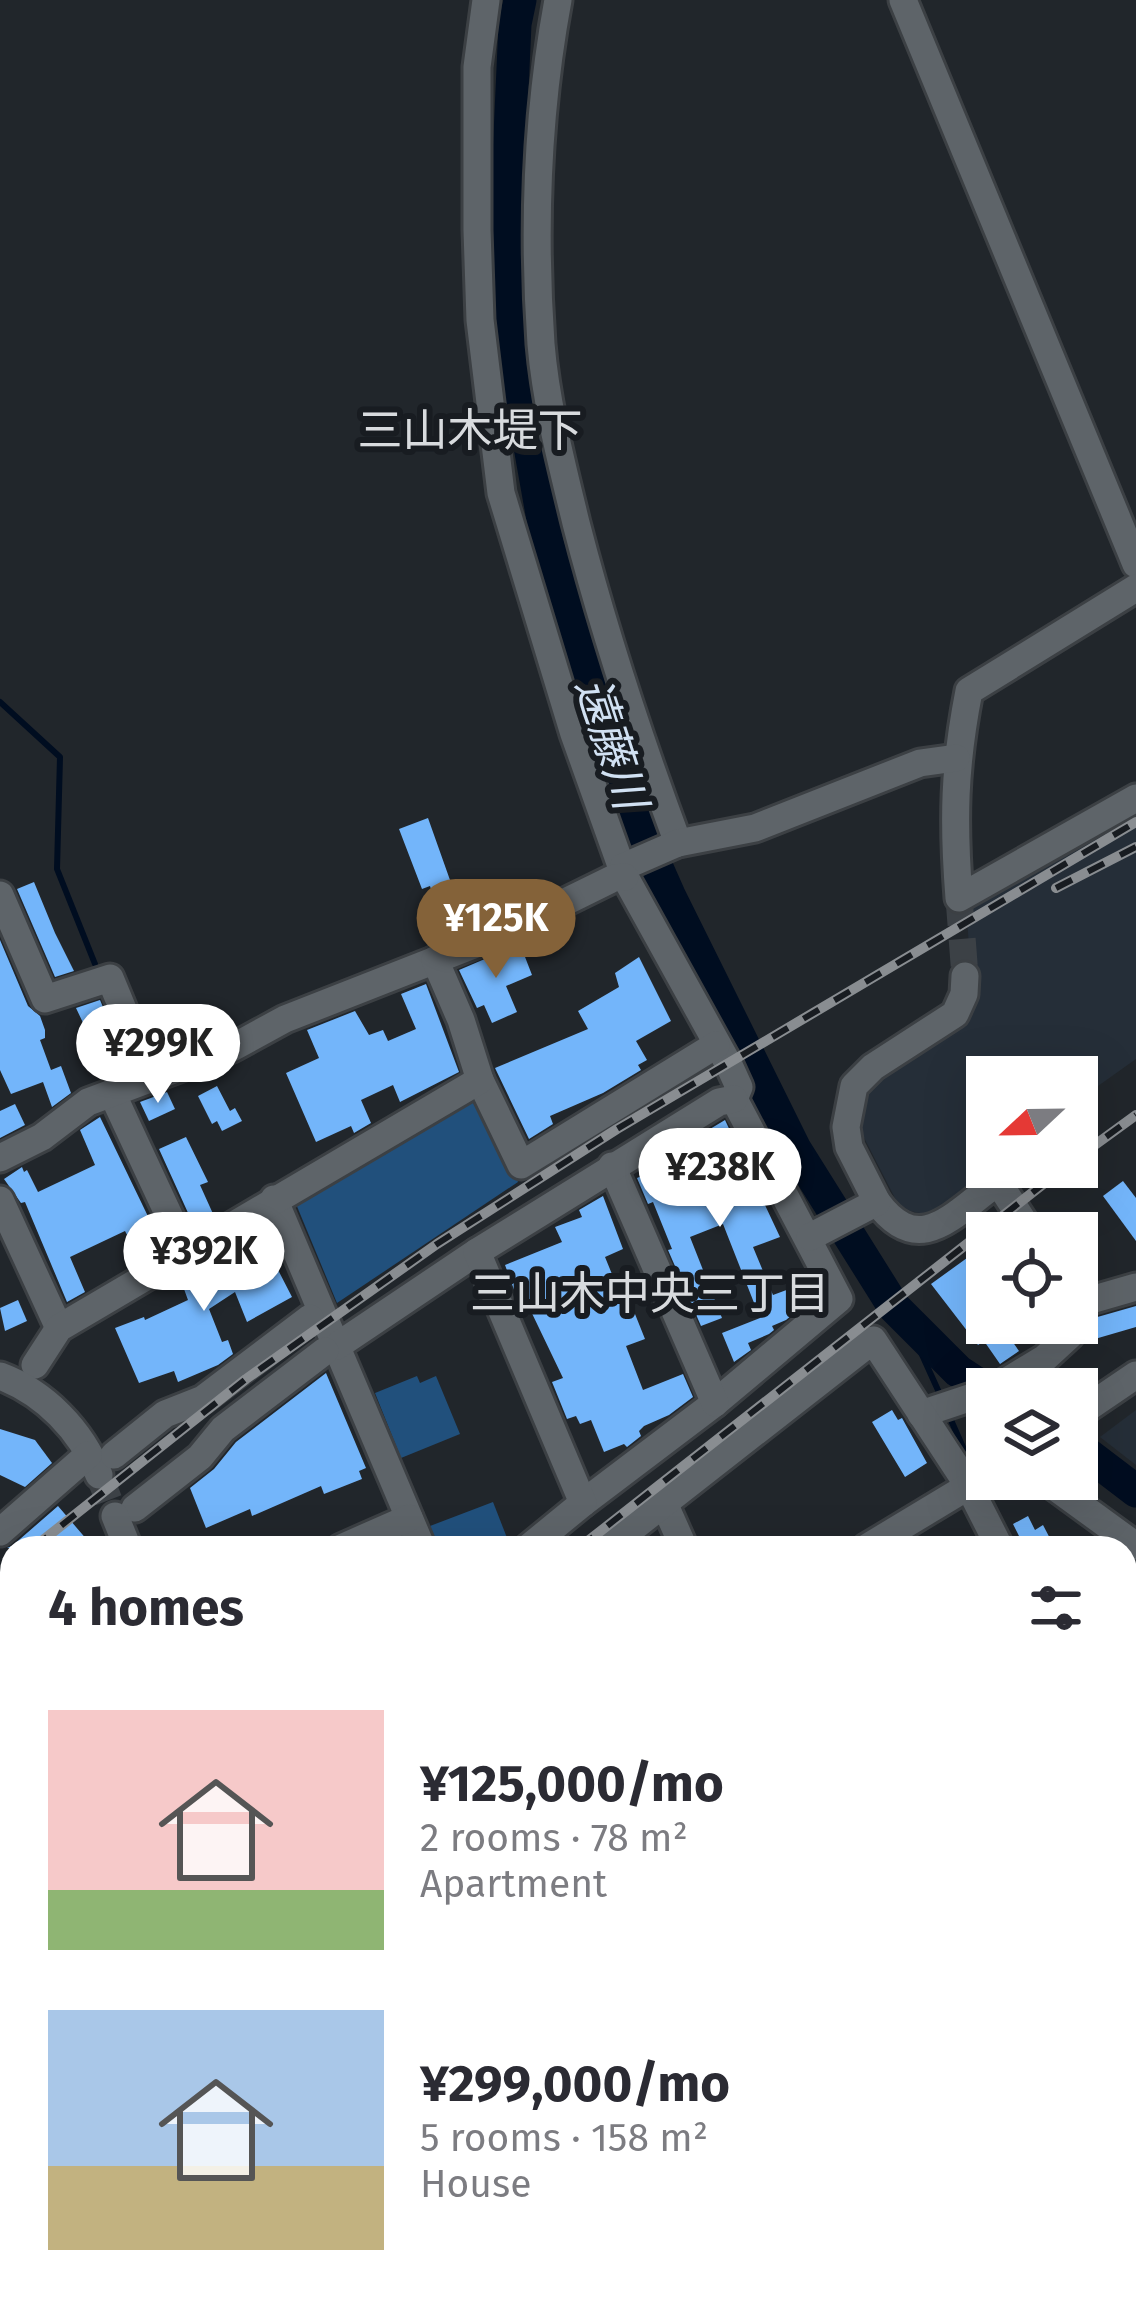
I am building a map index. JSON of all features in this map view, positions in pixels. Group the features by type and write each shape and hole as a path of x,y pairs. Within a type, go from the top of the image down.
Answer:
{"street":[{"path":"486,0 477,68 477,230 480,320 501,493 574,734 627,869 739,1088 734,1099"},
{"path":"558,0 544,74 537,197 541,348 563,470 593,588 628,710 675,844"},
{"path":"903,0 1136,564"},
{"path":"1136,588 968,691 956,758 954,833 959,898 1136,798"},
{"path":"0,1158 42,1137 88,1102 232,1048 285,1019 494,938 675,844 754,828 920,763 956,758"},
{"path":"0,895 45,1000 110,978 151,1077"},
{"path":"435,960 480,1079 521,1165 716,1045"},
{"path":"965,976 964,994 955,1014 873,1067 854,1086 846,1127 849,1147 893,1223 914,1232 935,1226 998,1182 1017,1212"},
{"path":"35,1365 59,1328 480,1079"},
{"path":"112,1093 186,1252"},
{"path":"127,1536 125,1512 200,1457 223,1430 331,1348 612,1166 719,1102 734,1099"},
{"path":"543,1536 715,1403 839,1299 734,1099"},
{"path":"612,1166 715,1403"},
{"path":"274,1199 331,1348 417,1536"},
{"path":"0,1200 59,1328"},
{"path":"810,1237 877,1202"},
{"path":"477,1252 583,1503"},
{"path":"1098,1298 1136,1288"},
{"path":"0,1532 165,1414 203,1399 310,1318"},
{"path":"622,1536 874,1340 922,1414 966,1466"},
{"path":"1028,1368 1060,1344"},
{"path":"1098,1401 1136,1375"},
{"path":"0,1376 27,1388 67,1420 101,1462"},
{"path":"922,1414 966,1399"},
{"path":"886,1536 966,1487"},
{"path":"984,1500 996,1536"},
{"path":"1073,1500 1122,1536"},
{"path":"664,1503 679,1536"},
{"path":"368,1536 409,1518"}],"shaded area":[{"path":"1136,805 1136,1059 1098,1086 1098,1056 966,1056 968,1188 924,1214 898,1204 856,1122 859,1092 957,1019 971,978 966,902"},
{"path":"471,1091 484,1095 518,1182 337,1303 296,1204"},
{"path":"417,1376 420,1383 436,1376 460,1434 401,1458 375,1393"},
{"path":"1136,1410 1136,1465 1100,1437"},
{"path":"493,1502 506,1536 434,1536 430,1526"}],"building":[{"path":"428,818 467,928 446,936 430,886 422,889 399,829"},
{"path":"34,882 74,971 55,977 17,889"},
{"path":"0,940 28,1006 40,1016 45,1038 40,1040 51,1070 61,1066 71,1093 52,1107 43,1082 11,1094 0,1070"},
{"path":"520,944 532,975 506,986 517,1012 492,1023 484,1005 477,1008 459,970"},
{"path":"639,957 671,1021 636,1041 647,1060 638,1065 641,1070 550,1116 553,1124 529,1139 495,1068 588,1029 578,1011 619,987 615,973"},
{"path":"426,984 459,1072 400,1102 393,1085 361,1100 371,1123 354,1133 351,1126 316,1142 286,1073 319,1058 307,1030 355,1011 369,1035 383,1030 388,1041 416,1029 401,994"},
{"path":"100,1000 128,1067 118,1071 114,1063 104,1067 76,1008"},
{"path":"158,1009 171,1048 161,1054 145,1015"},
{"path":"217,1086 230,1111 235,1108 242,1121 222,1131 217,1121 212,1124 198,1096"},
{"path":"167,1092 175,1109 149,1121 140,1102"},
{"path":"15,1104 25,1125 0,1138 0,1111"},
{"path":"100,1117 157,1235 134,1248 125,1231 70,1257 85,1292 67,1302 25,1202 21,1203 4,1179 22,1167 38,1192 95,1165 80,1130"},
{"path":"725,1120 780,1237 753,1247 773,1295 808,1282 814,1297 772,1326 769,1334 748,1343 751,1350 734,1362 722,1333 760,1318 723,1224 690,1237 722,1318 701,1326 653,1202 648,1204 637,1178 691,1155 687,1144 707,1136 705,1132"},
{"path":"186,1137 208,1182 200,1185 214,1216 194,1226 159,1149"},
{"path":"1123,1181 1136,1198 1136,1241 1103,1196"},
{"path":"603,1196 623,1249 605,1257 627,1311 633,1309 645,1339 626,1346 643,1390 683,1374 693,1397 644,1426 641,1436 627,1447 604,1452 591,1420 580,1424 576,1416 567,1419 552,1382 563,1378 527,1303 520,1306 505,1265 562,1242 555,1227 582,1217 579,1210"},
{"path":"259,1233 292,1297 247,1322 235,1292 209,1309 222,1342 228,1340 233,1354 178,1382 174,1371 139,1383 115,1328 188,1300 180,1278"},
{"path":"966,1259 966,1329 931,1284"},
{"path":"18,1300 27,1321 5,1331 0,1308"},
{"path":"1136,1306 1136,1327 1098,1338 1098,1317"},
{"path":"986,1344 1014,1344 1019,1351 1000,1364"},
{"path":"326,1373 366,1468 359,1471 362,1479 324,1494 321,1486 252,1516 250,1509 206,1528 190,1488 236,1442"},
{"path":"892,1410 898,1420 902,1418 927,1463 905,1477 872,1422"},
{"path":"0,1429 35,1440 52,1463 25,1487 0,1475"},
{"path":"58,1506 84,1536 24,1536"},
{"path":"1028,1516 1035,1530 1043,1525 1049,1536 1019,1536 1013,1524"}],"waterway":[{"name":"遠藤川","path":"520,0 508,179 508,323 547,542 630,807 795,1149 894,1307 966,1376"},
{"path":"0,702 60,757 57,869 95,964"},
{"path":"909,1326 942,1399"},
{"path":"947,1411 966,1454"},
{"name":"遠藤川","path":"1098,1462 1136,1491"}],"tunnel":[{"path":"959,898 965,976"},
{"path":"99,1475 115,1516"}],"railway":[{"path":"48,1536 246,1379 437,1244 617,1129 1136,822"},
{"path":"1056,888 1136,847"},
{"path":"1098,1143 1136,1115"},
{"path":"594,1536 1038,1188"}],"district":[{"name":"三山木堤下","path":"470,430"},
{"name":"三山木中央三丁目","path":"650,1293"}]}
